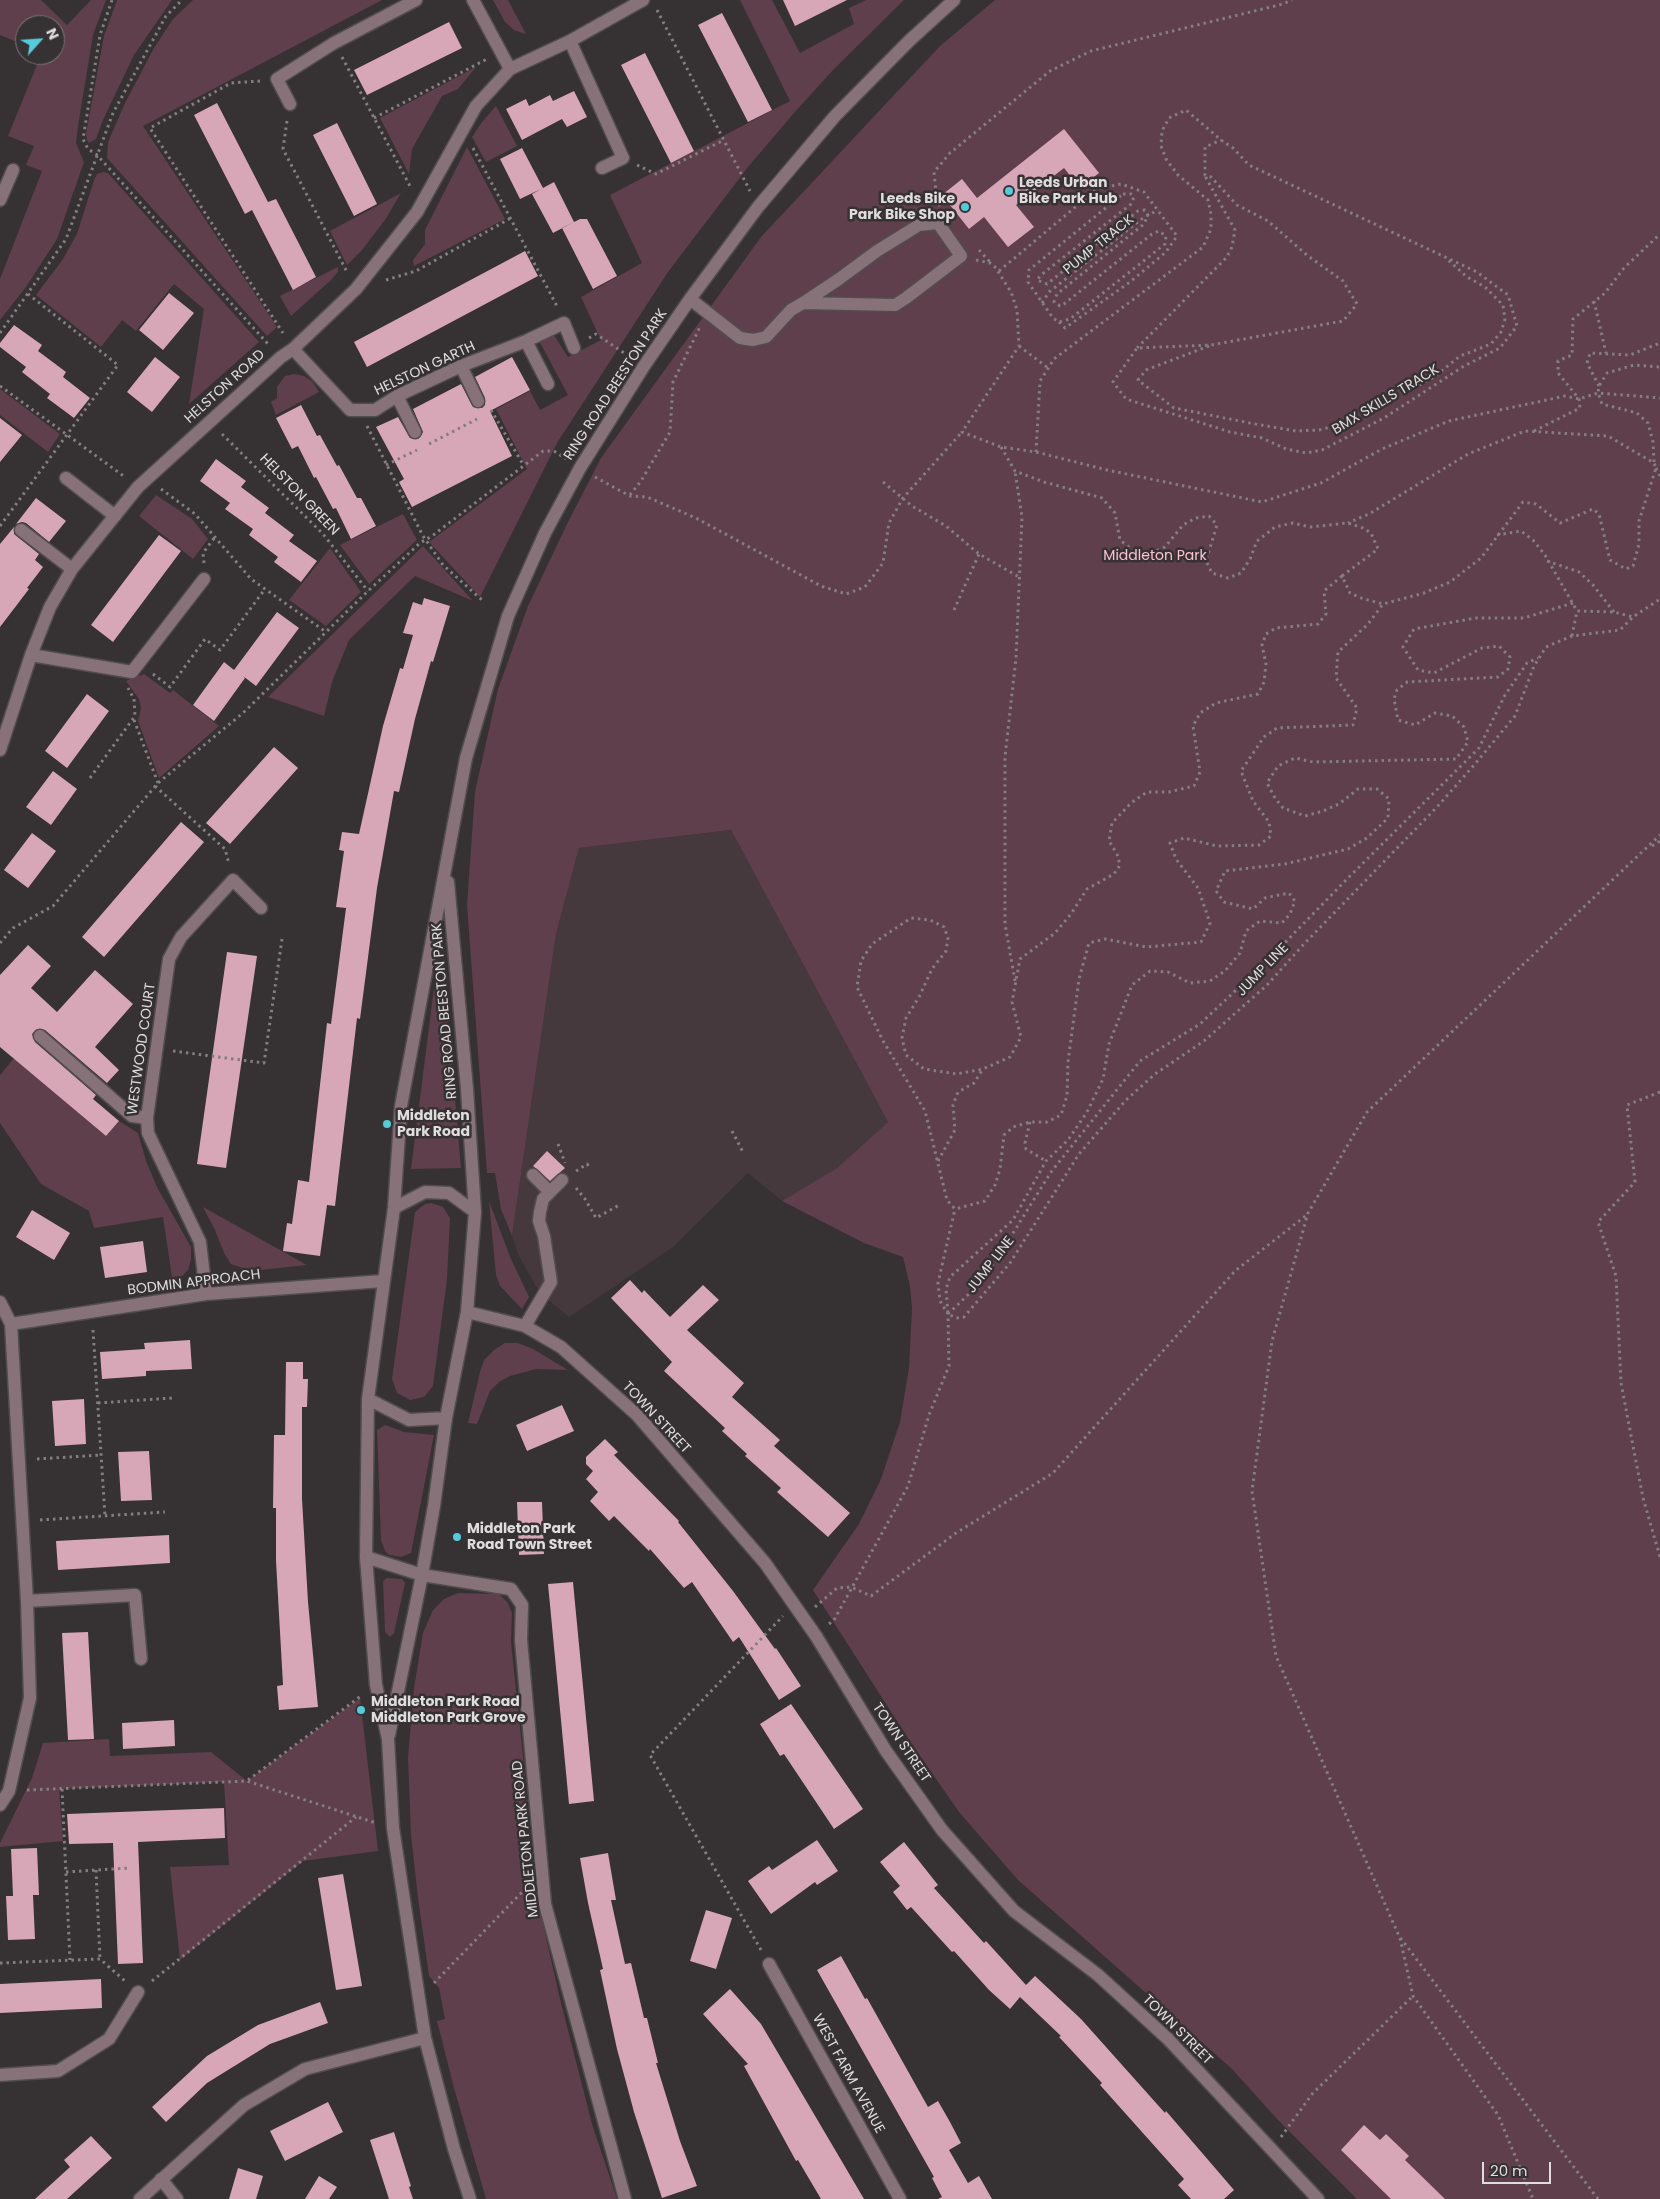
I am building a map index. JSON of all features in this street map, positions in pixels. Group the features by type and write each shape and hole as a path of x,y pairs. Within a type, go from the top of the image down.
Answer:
{"street":[{"path":"290,104 277,79 334,43 416,0"},
{"path":"473,0 510,69"},
{"name":"HELSTON ROAD","path":"0,748 31,655 50,607 72,570 142,483 281,357 293,349 356,289 420,206 476,106 510,69 570,41 643,0"},
{"name":"RING ROAD BEESTON PARK","path":"383,1281 394,1208 401,1106 466,758 505,625 545,533 580,468 644,366 690,299 758,207 835,116 909,41 954,0"},
{"path":"570,41 623,158 602,168"},
{"path":"0,200 13,170"},
{"path":"690,299 740,338 753,340 766,337 778,323 803,302 877,251 919,225 938,223 961,256 906,298 895,304 803,302"},
{"path":"564,323 574,348"},
{"name":"HELSTON GARTH","path":"359,410 375,410 397,396 461,366 526,341 564,323"},
{"path":"526,341 548,384"},
{"path":"293,349 350,410 359,410"},
{"path":"461,366 478,401"},
{"path":"397,396 415,432"},
{"path":"66,478 115,516"},
{"path":"21,530 72,570"},
{"path":"31,655 132,672 204,579"},
{"name":"RING ROAD BEESTON PARK","path":"447,867 466,1080 475,1212 467,1312"},
{"path":"233,880 261,908"},
{"name":"WESTWOOD COURT","path":"206,1294 200,1242 148,1133 147,1118 169,959 181,938 233,880"},
{"path":"40,1036 132,1116 147,1118"},
{"path":"533,1175 550,1192"},
{"path":"525,1326 551,1282 544,1236 539,1221 543,1199 562,1180"},
{"path":"394,1208 425,1192 449,1194 475,1212"},
{"path":"383,1281 368,1400 366,1557 376,1686 388,1739 393,1828 425,2038 454,2149 470,2199"},
{"name":"BODMIN APPROACH","path":"10,1324 206,1294 383,1281"},
{"path":"0,1302 10,1324 27,1601 30,1698 9,1791 0,1805"},
{"path":"388,1739 422,1575 446,1418 467,1312"},
{"name":"TOWN STREET","path":"467,1312 525,1326 562,1347 637,1415 765,1564 816,1636 886,1751 937,1822 1007,1903 1098,1975 1168,2039 1318,2199"},
{"path":"368,1400 409,1420 446,1418"},
{"name":"MIDDLETON PARK ROAD","path":"366,1557 422,1575 511,1589 522,1605 521,1640 546,1904 625,2199"},
{"path":"27,1601 135,1595 141,1659"},
{"name":"WEST FARM AVENUE","path":"769,1964 900,2199"},
{"path":"0,2075 58,2071 109,2039 138,1992"},
{"path":"140,2199 244,2105 305,2069 425,2038"},
{"path":"161,2180 177,2199"}],"path":[{"path":"112,0 100,35 82,140 88,149 97,155 281,357"},
{"path":"0,333 66,239 113,113 166,16 182,0"},
{"path":"944,210 937,203 934,172 950,152 1050,71 1091,51 1283,4 1292,0"},
{"path":"656,9 758,207"},
{"path":"334,43 420,206"},
{"path":"374,118 500,52"},
{"path":"277,79 231,83 150,128 293,349"},
{"path":"290,104 283,149 356,289 416,271 511,218"},
{"path":"1036,452 1040,381 1054,359 1203,247 1211,229 1212,214 1208,200 1178,175 1166,159 1161,146 1162,131 1169,118 1186,110 1221,140"},
{"path":"463,130 550,292 564,323"},
{"path":"623,158 656,174 724,140"},
{"name":"BMX SKILLS TRACK","path":"1221,140 1233,148 1249,165 1477,272 1508,295 1517,326 1500,348 1464,366 1384,418 1322,450 1306,453 1286,449 1262,438 1230,432 1126,399 1113,382 1137,348 1227,257 1232,247 1235,230 1205,175 1205,148 1221,140"},
{"name":"BMX SKILLS TRACK","path":"1137,348 1211,345 1343,321 1357,304 1343,280 1308,256 1268,222 1237,205 1211,177 1205,175"},
{"path":"999,271 1097,189 1121,184 1144,192 1177,236 1166,252 1130,282 1065,328 1059,322"},
{"name":"PUMP TRACK","path":"1123,194 1131,194 1134,198 1131,204 1037,280 1047,284 1138,211 1145,210 1148,215 1144,224 1057,294 1054,302 1060,306 1064,304 1152,234 1159,231 1166,236 1165,244 1070,319 1059,322 1053,318 1042,303 1028,282 1029,270 1123,194"},
{"path":"1042,303 1049,292 1148,215 1158,210"},
{"path":"1534,431 1580,408 1579,399 1558,372 1558,361 1572,355 1573,318 1605,294 1624,268 1660,234"},
{"path":"0,943 13,928 53,906 157,784 243,713 368,591 426,539 543,451 554,451 630,496 648,497 696,518 821,586 846,594 865,586 884,563 889,522 903,498 962,432 1019,346 1017,310 1011,292 999,271 977,248"},
{"path":"961,256 990,263"},
{"name":"BMX SKILLS TRACK","path":"1211,345 1146,370 1138,380 1174,408 1254,424 1296,432 1319,430 1349,422 1434,377 1460,356 1490,344 1501,332 1505,319 1503,305 1485,287 1467,277 1446,258"},
{"path":"0,526 118,365 28,294"},
{"path":"1594,301 1606,353"},
{"path":"630,496 670,432 673,382 690,345 708,313"},
{"path":"574,348 596,334 644,366"},
{"path":"1599,386 1587,363 1590,352 1630,355 1660,343"},
{"path":"1019,346 1048,368"},
{"path":"1660,367 1634,364 1607,373 1599,386 1598,393 1602,404 1637,413 1648,423 1653,442 1654,462 1660,476"},
{"path":"0,386 67,434 142,483 195,514 251,579 326,632"},
{"path":"962,432 1001,447 1036,452 1106,470 1262,502 1321,483 1382,449 1449,421 1565,396 1579,399 1598,393 1660,398"},
{"path":"478,401 493,411 524,466"},
{"path":"359,410 426,539 443,565 482,600"},
{"path":"386,465 493,411"},
{"name":"HELSTON GREEN","path":"210,421 323,534 368,591"},
{"path":"1015,471 1044,482 1102,498 1115,513 1120,540 1134,551 1148,554 1165,547 1183,525 1196,518 1209,516 1217,525 1206,561 1212,573 1228,578 1241,572 1250,559 1257,542 1264,534 1275,527 1293,523 1310,527 1348,523 1369,514 1468,454 1525,431 1608,436 1654,462"},
{"path":"1001,447 1015,471 1022,517 1016,658 1005,767 1005,924 1016,983"},
{"path":"1342,576 1350,593 1383,604 1424,593 1450,582 1480,558 1522,502 1536,504 1560,523 1593,509 1599,514 1610,560 1626,569 1633,566 1636,557 1639,544 1639,521 1656,468"},
{"path":"882,482 946,526 979,554 1020,577"},
{"path":"955,1209 947,1200 924,1110 882,1039 857,987 862,961 872,944 911,918 930,920 944,927 948,938 946,952 932,969 919,997 906,1018 902,1038 906,1055 924,1069 957,1074 984,1069 1010,1057 1021,1037 1012,1002 1020,959 1055,934 1087,889 1114,874 1120,865 1110,841 1112,823 1131,803 1147,792 1169,792 1194,786 1200,772 1193,726 1200,713 1216,704 1258,694 1264,682 1266,664 1262,645 1266,634 1276,628 1318,624 1326,614 1324,591 1378,549 1371,533 1348,523"},
{"path":"1497,536 1521,531 1533,540 1578,611 1572,636"},
{"path":"204,579 203,553 215,537"},
{"path":"954,610 979,554"},
{"path":"1546,560 1579,572 1593,585 1614,612"},
{"path":"138,663 170,687 205,639 220,650 265,589"},
{"name":"JUMP LINE","path":"948,1314 956,1318 964,1317 1010,1263 1079,1154 1126,1100 1155,1074 1204,1041 1267,985 1302,945 1437,807 1515,716 1538,658 1546,647 1572,636 1620,630 1660,599"},
{"path":"816,1636 834,1620 851,1586 908,1486 928,1416 949,1366 946,1289 950,1276 1013,1220 1046,1161 1068,1140 1087,1112 1103,1080 1109,1044 1132,985 1150,972 1168,972 1190,983 1210,981 1225,972 1240,953 1246,931 1260,921 1282,923 1290,914 1295,901 1289,893 1265,898 1253,909 1224,902 1216,890 1225,871 1285,864 1348,849 1367,838 1388,818 1389,799 1377,789 1358,789 1339,804 1323,812 1305,816 1283,808 1275,798 1267,782 1278,766 1295,758 1313,762 1456,759 1468,742 1464,727 1452,716 1435,713 1415,725 1398,720 1394,699 1397,690 1407,682 1498,678 1508,669 1510,657 1499,646 1482,648 1434,673 1418,670 1404,647 1414,629 1476,618 1524,618 1573,603"},
{"path":"955,1209 985,1201 995,1185 1000,1169 1004,1135 1014,1127 1030,1122 1048,1122 1061,1114 1066,1096 1068,1062 1079,979 1090,943 1105,939 1146,947 1201,942 1210,923 1198,888 1176,859 1170,843 1184,838 1217,846 1260,845 1272,836 1269,822 1253,801 1241,771 1264,737 1277,728 1353,725 1357,708 1336,678 1338,652 1368,624 1383,604"},
{"path":"1578,611 1614,612 1634,618"},
{"path":"948,1314 978,1284 1000,1254 1051,1172 1140,1061 1200,1024 1270,958 1347,878 1479,748 1505,695 1527,663 1538,658"},
{"path":"90,778 133,720 136,707 134,699 121,682 116,669"},
{"path":"133,720 157,784 224,849 233,880"},
{"path":"1532,2199 1498,2115 1414,1996 1399,1936 1276,1656 1252,1491 1272,1341 1308,1213 1367,1112 1660,835"},
{"path":"1647,849 1660,841"},
{"path":"158,1048 264,1063 282,939"},
{"path":"938,1162 955,1130 954,1105 958,1092 974,1083 984,1069"},
{"path":"1660,1092 1628,1105 1635,1182 1598,1222 1616,1276 1621,1383 1643,1498 1660,1557"},
{"path":"1030,1122 1025,1143 1026,1149 1046,1161"},
{"path":"732,1131 744,1154"},
{"path":"574,1172 587,1164 590,1168"},
{"path":"596,1218 621,1204"},
{"path":"948,1314 940,1301 938,1283 955,1209"},
{"path":"802,1617 837,1588 851,1586 871,1596 956,1533 1053,1474 1235,1271 1308,1213"},
{"path":"92,1312 105,1516"},
{"path":"98,1403 172,1398"},
{"path":"19,1460 101,1456"},
{"path":"22,1521 165,1512"},
{"path":"769,1964 650,1755 794,1605"},
{"path":"247,1781 376,1686"},
{"path":"9,1791 247,1781 393,1828"},
{"path":"62,1788 70,1960"},
{"path":"0,1963 100,1959 138,1992 356,1817"},
{"path":"66,1872 129,1868"},
{"path":"96,1870 100,1959"},
{"path":"419,1998 542,1872"},
{"path":"1399,1936 1598,2199"},
{"path":"1272,2149 1313,2093 1414,1996"}],"shaded area":[{"path":"731,830 888,1122 837,1168 782,1201 748,1173 673,1247 569,1317 535,1285 518,1254 512,1236 556,934 579,848"}],"green space":[{"path":"0,0 41,0 57,15 15,15 15,41 0,35"},
{"path":"91,0 106,0 93,35 78,126 76,143 84,162 57,239 26,287 0,320 0,279 42,171 26,165 34,146 8,136 37,65 65,65 65,23 67,25"},
{"path":"117,0 172,0 134,55 96,139 89,143 86,134 104,36"},
{"path":"193,0 382,0 143,126 277,327 267,336 107,158 108,142 125,103 154,48 173,19"},
{"path":"493,0 508,0 526,34 514,30 505,22"},
{"path":"740,0 772,0 800,53 854,24 849,8 866,0 904,0 833,70 794,113 748,167 668,272 557,443 480,597 429,542 527,469 496,409 530,391 540,410 568,395 536,335 550,329 568,357 601,340 581,297 642,263 610,195 790,101"},
{"name":"Middleton Park","path":"995,0 1660,0 1660,2199 1357,2199 1278,2120 1232,2069 1018,1880 959,1812 911,1743 813,1590 859,1524 881,1479 900,1422 909,1368 912,1308 910,1286 903,1257 864,1243 782,1201 837,1168 888,1122 731,830 579,848 556,934 512,1236 501,1209 495,1173 487,1173 467,905 475,792 498,689 528,606 601,458 761,237 940,46"},
{"path":"476,67 458,89 442,96 412,149 409,174 380,118"},
{"path":"496,106 517,146 486,162 472,137"},
{"path":"467,147 505,219 414,266 413,260 425,244 425,230"},
{"path":"108,173 259,342 189,404 204,309 174,284 136,331 122,320 101,347 36,295 63,259 77,234 94,180 97,174"},
{"path":"401,193 385,220 362,250 347,265 330,231"},
{"path":"338,267 338,272 331,280 291,316 280,296"},
{"path":"294,374 304,376 312,381 319,392 276,415 271,402 277,398 277,387 285,376"},
{"path":"0,389 60,434 48,452 0,415"},
{"path":"156,495 192,519 208,539 193,559 139,516"},
{"path":"403,514 417,540 369,584 340,545"},
{"path":"423,546 473,601 415,576 349,640 332,682 324,716 268,697"},
{"path":"330,548 361,592 326,626 289,600"},
{"path":"144,674 170,693 173,690 219,726 159,778 138,721 141,708 139,699 126,681"},
{"path":"438,977 443,979 445,983 461,1168 411,1169 435,980"},
{"path":"14,1058 106,1136 119,1121 138,1133 146,1161 157,1187 191,1247 191,1259 188,1270 182,1276 172,1277 163,1217 94,1228 89,1211 41,1184 0,1123 0,1075"},
{"path":"489,1201 511,1259 529,1297 522,1309 500,1286 496,1275"},
{"path":"431,1203 443,1207 450,1218 447,1279 433,1386 424,1397 410,1400 397,1393 392,1379 415,1212 425,1204"},
{"path":"203,1207 307,1265 251,1271 231,1264"},
{"path":"505,1343 518,1343 533,1349 568,1370 536,1369 510,1376 499,1382 490,1391 477,1424 468,1423 484,1360"},
{"path":"385,1425 404,1432 434,1435 411,1553 401,1557 389,1555 385,1551 381,1540 377,1430"},
{"path":"387,1578 402,1579 405,1583 394,1633 390,1637 385,1632 383,1581"},
{"path":"458,1593 499,1594 508,1603 512,1613 511,1642 529,1814 519,1822 519,1843 531,1853 538,1902 560,1999 592,2124 617,2199 486,2199 454,2088 437,2021 445,2019 439,1988 429,1976 418,1898 411,1835 408,1757 414,1688 423,1633 433,1610 444,1599"},
{"path":"360,1698 378,1851 303,1861 180,1960 170,1867 229,1865 224,1782 59,1789 63,1841 0,1847 0,1843 32,1778 43,1743 109,1739 110,1756 211,1752 247,1781"}],"building":[{"path":"783,0 847,0 795,26"},
{"path":"722,13 772,110 748,122 698,25"},
{"path":"449,22 462,48 367,95 354,70"},
{"path":"645,53 694,151 671,163 621,65"},
{"path":"574,91 587,117 567,127 562,119 522,140 506,109 526,99 529,106 550,95 553,101"},
{"path":"217,103 268,202 276,199 316,277 293,290 252,210 245,214 194,115"},
{"path":"337,123 377,204 354,216 313,135"},
{"name":"Leeds Urban Bike Park Hub","path":"1064,129 1099,173 1080,188 1064,168 1016,205 1034,227 1008,247 984,217 969,229 942,195 962,179 977,198"},
{"path":"522,148 543,188 554,182 574,222 553,233 532,194 541,189 520,199 500,159"},
{"path":"580,219 587,219 617,276 593,289 562,228"},
{"path":"525,251 538,276 367,367 354,342"},
{"path":"169,293 194,313 163,350 139,330"},
{"path":"14,325 42,345 38,351 66,372 63,377 90,398 74,418 47,398 50,394 22,372 26,367 0,347 0,343"},
{"path":"155,357 180,377 152,412 127,392"},
{"path":"512,357 530,390 490,411 512,456 412,507 399,482 404,479 376,427 398,417 410,438 418,439 423,432 413,409 461,384 473,407 482,408 485,405 485,398 475,377"},
{"path":"301,405 317,436 320,435 357,498 361,498 376,526 351,539 336,508 333,509 316,477 314,478 298,446 292,449 276,418"},
{"path":"0,418 22,435 0,462"},
{"path":"216,459 246,481 241,487 269,508 265,513 294,535 289,541 317,561 301,582 274,562 278,557 249,535 253,529 225,509 230,503 200,481"},
{"path":"36,498 66,521 49,542 26,523 16,524"},
{"path":"14,527 14,534 39,554 35,560 43,567 0,627 0,544"},
{"path":"159,535 181,551 113,642 91,625"},
{"path":"424,598 450,606 433,662 431,661 415,719 399,792 394,791 377,888 360,1019 357,1018 335,1206 327,1205 320,1256 283,1251 287,1223 292,1224 298,1180 309,1182 327,1023 331,1024 346,908 336,907 344,851 339,850 342,832 359,834 383,726 400,668 403,669 413,635 403,633 413,602 422,605"},
{"path":"277,612 299,628 256,686 243,676 245,678 214,721 193,705 224,662 234,670"},
{"path":"87,694 109,711 67,768 45,751"},
{"path":"274,747 298,768 230,844 206,823"},
{"path":"53,771 77,789 51,825 26,807"},
{"path":"181,822 204,842 104,957 82,937"},
{"path":"32,833 56,851 28,888 4,870"},
{"path":"28,945 51,966 31,988 57,1012 95,970 133,1004 95,1047 119,1070 107,1083 45,1030 37,1029 32,1034 35,1042 96,1095 93,1099 119,1121 106,1136 0,1047 0,975"},
{"path":"227,952 257,956 226,1168 197,1164"},
{"path":"547,1151 565,1168 550,1181 533,1166"},
{"path":"32,1210 70,1233 54,1260 16,1237"},
{"path":"143,1241 147,1272 105,1278 100,1247"},
{"path":"630,1280 642,1293 644,1290 670,1317 703,1285 719,1300 687,1330 744,1383 732,1397 780,1440 774,1446 850,1513 828,1537 777,1492 781,1488 745,1456 747,1454 722,1431 725,1428 664,1371 672,1362 611,1298"},
{"path":"190,1340 192,1369 146,1371 146,1376 102,1379 100,1352 145,1349 144,1343"},
{"path":"286,1362 303,1362 303,1379 308,1379 307,1407 302,1407 302,1499 308,1602 318,1707 279,1710 277,1686 283,1685 276,1561 276,1508 273,1508 274,1435 285,1435"},
{"path":"84,1399 86,1444 55,1446 52,1401"},
{"path":"562,1405 574,1431 527,1451 516,1425"},
{"path":"605,1439 618,1452 614,1455 679,1521 776,1648 801,1686 779,1700 739,1637 733,1642 692,1582 684,1588 650,1549 649,1551 614,1516 609,1521 590,1501 598,1492 586,1479 593,1471 586,1464 586,1457"},
{"path":"149,1451 152,1500 121,1501 118,1452"},
{"path":"517,1502 542,1502 544,1554 519,1555"},
{"path":"169,1535 170,1563 58,1570 56,1541"},
{"path":"573,1582 594,1801 569,1804 548,1584"},
{"path":"88,1632 94,1739 68,1740 62,1633"},
{"path":"791,1704 863,1809 834,1829 784,1754 780,1756 760,1724"},
{"path":"174,1720 175,1746 123,1749 122,1723"},
{"path":"224,1808 225,1838 138,1842 143,1963 118,1964 113,1843 69,1844 67,1814"},
{"path":"817,1840 838,1871 817,1885 815,1882 771,1914 748,1881 769,1866 772,1870"},
{"path":"904,1842 938,1885 934,1888 984,1943 986,1941 1026,1985 1035,1976 1081,2019 1165,2113 1166,2111 1234,2190 1224,2199 1191,2199 1178,2185 1184,2179 1100,2085 1102,2083 1059,2037 1061,2036 1020,1997 1010,2009 989,1990 954,1951 952,1952 911,1907 907,1910 893,1892 900,1886 880,1862"},
{"path":"37,1848 39,1895 33,1895 35,1939 8,1940 6,1896 13,1896 11,1849"},
{"path":"608,1853 616,1900 611,1900 625,1964 631,1963 644,2018 647,2018 658,2063 656,2063 680,2141 697,2186 662,2198 634,2112 617,2049 600,1970 603,1969 580,1858"},
{"path":"343,1874 362,1986 336,1990 318,1878"},
{"path":"706,1910 732,1918 716,1969 690,1961"},
{"path":"841,1956 865,1999 867,1998 928,2107 938,2101 950,2122 961,2143 949,2150 968,2183 979,2176 992,2199 938,2199 942,2197 932,2178 934,2177 817,1970"},
{"path":"101,1979 102,2008 0,2013 0,1984"},
{"path":"730,1989 761,2024 864,2199 821,2199 798,2160 796,2161 744,2066 748,2064 703,2014"},
{"path":"320,2002 328,2023 270,2044 207,2083 166,2122 152,2107 207,2056 258,2025"},
{"path":"328,2102 343,2132 285,2161 270,2131"},
{"path":"1364,2125 1380,2140 1386,2134 1409,2156 1405,2160 1445,2199 1391,2199 1341,2150"},
{"path":"394,2132 411,2186 409,2187 413,2199 389,2199 370,2140"},
{"path":"91,2136 112,2158 67,2199 35,2199 70,2167 64,2160"},
{"path":"238,2168 263,2176 256,2199 229,2199"},
{"path":"319,2176 337,2187 329,2199 305,2199"}],"place":[{"name":"Leeds Urban Bike Park Hub","path":"1009,191"},
{"name":"Leeds Bike Park Bike Shop","path":"965,207"},
{"name":"Middleton Park Road","path":"387,1124"},
{"name":"Middleton Park Road Town Street","path":"457,1537"},
{"name":"Middleton Park Road Middleton Park Grove","path":"361,1710"}]}
